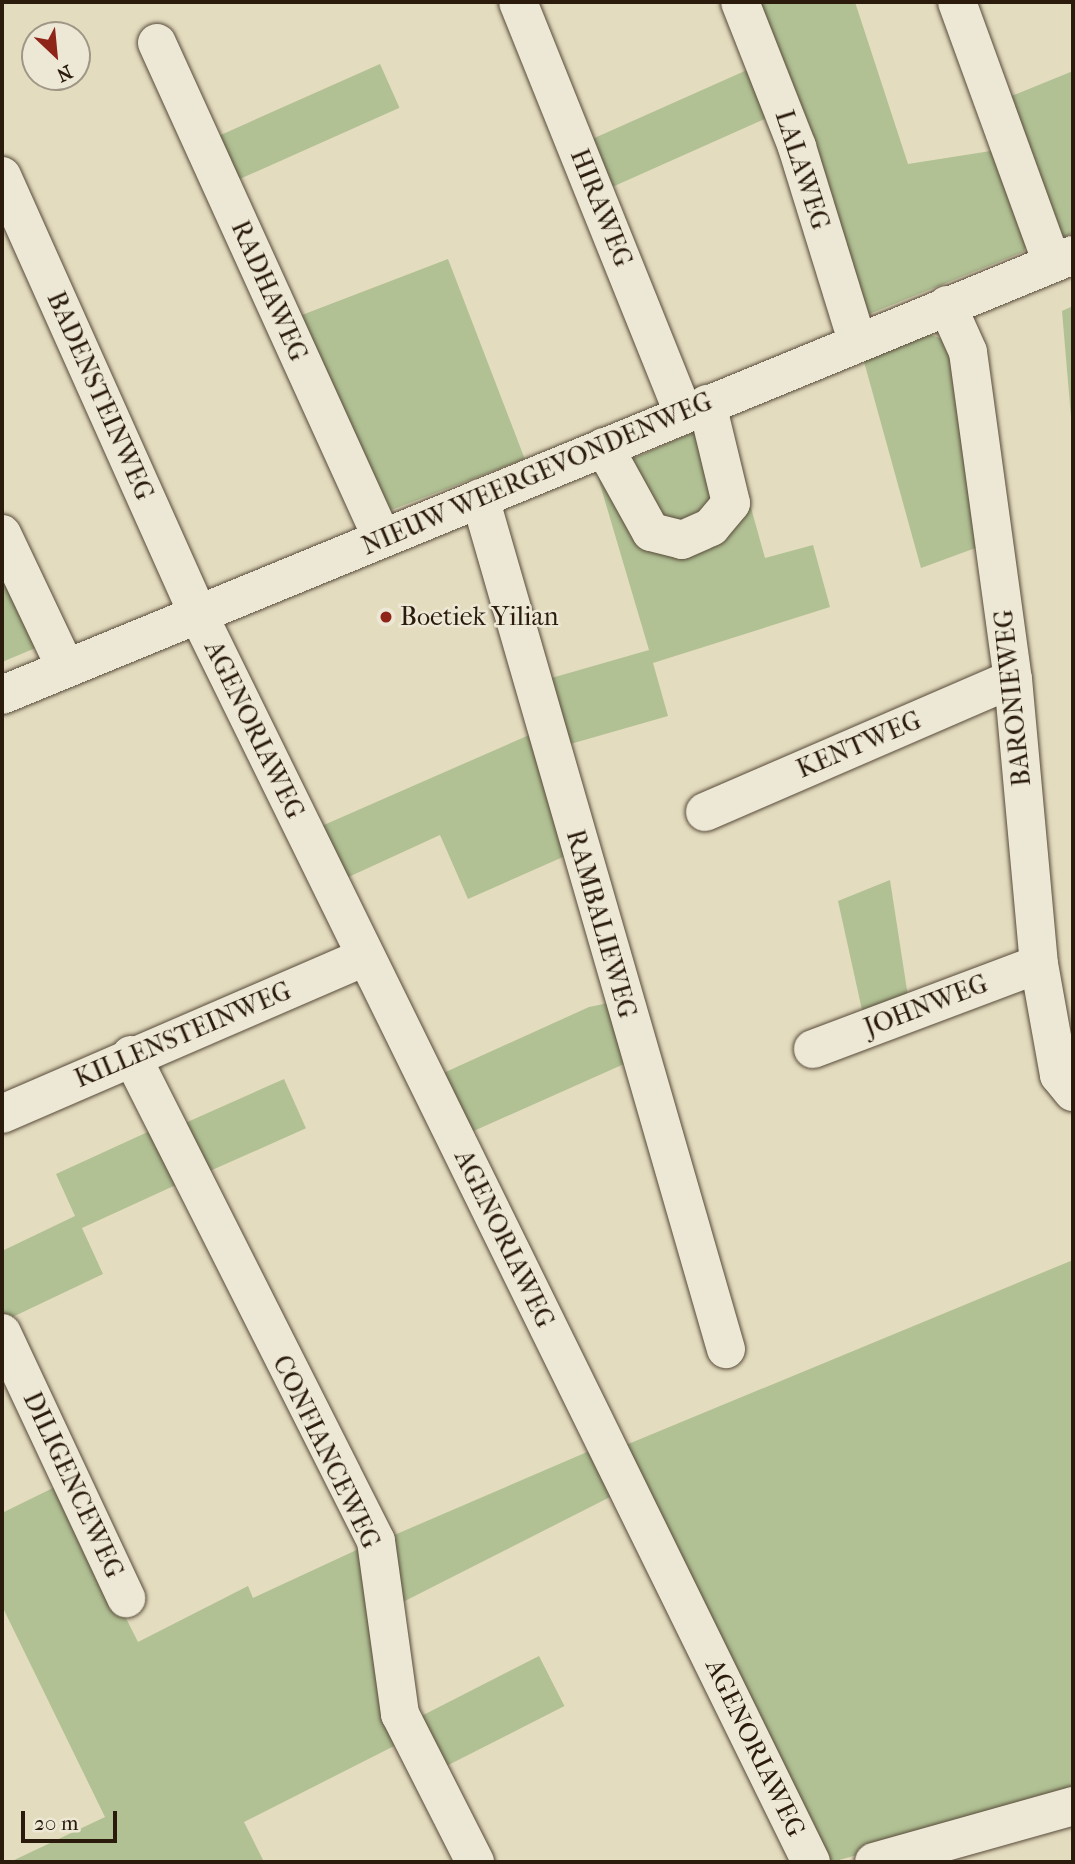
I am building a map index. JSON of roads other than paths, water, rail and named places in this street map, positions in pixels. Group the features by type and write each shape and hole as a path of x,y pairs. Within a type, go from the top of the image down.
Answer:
{"street":[{"name":"HIRAWEG","path":"518,2 695,409 731,503 711,527 682,540 650,532 604,447"},
{"name":"LALAWEG","path":"740,2 797,147 857,341"},
{"path":"957,2 1063,259"},
{"name":"RADHAWEG","path":"157,43 382,538"},
{"name":"BADENSTEINWEG","path":"2,176 199,616"},
{"name":"NIEUW WEERGEVONDENWEG","path":"2,695 199,616 857,341 1063,259"},
{"name":"BARONIEWEG","path":"947,305 968,352 1013,679 1039,964 1059,1075 1072,1092"},
{"name":"RAMBALIEWEG","path":"480,498 726,1349"},
{"path":"2,534 66,669"},
{"name":"AGENORIAWEG","path":"199,616 811,1862"},
{"name":"KENTWEG","path":"705,812 1013,679"},
{"name":"KILLENSTEINWEG","path":"2,1114 131,1055 365,957"},
{"name":"JOHNWEG","path":"813,1049 1039,964"},
{"name":"CONFIANCEWEG","path":"131,1055 376,1541 400,1714 475,1862"},
{"name":"DILIGENCEWEG","path":"2,1333 126,1598"},
{"path":"874,1862 960,1851 1073,1806"}],"place":[{"name":"Boetiek Yilian","path":"386,617"}]}
